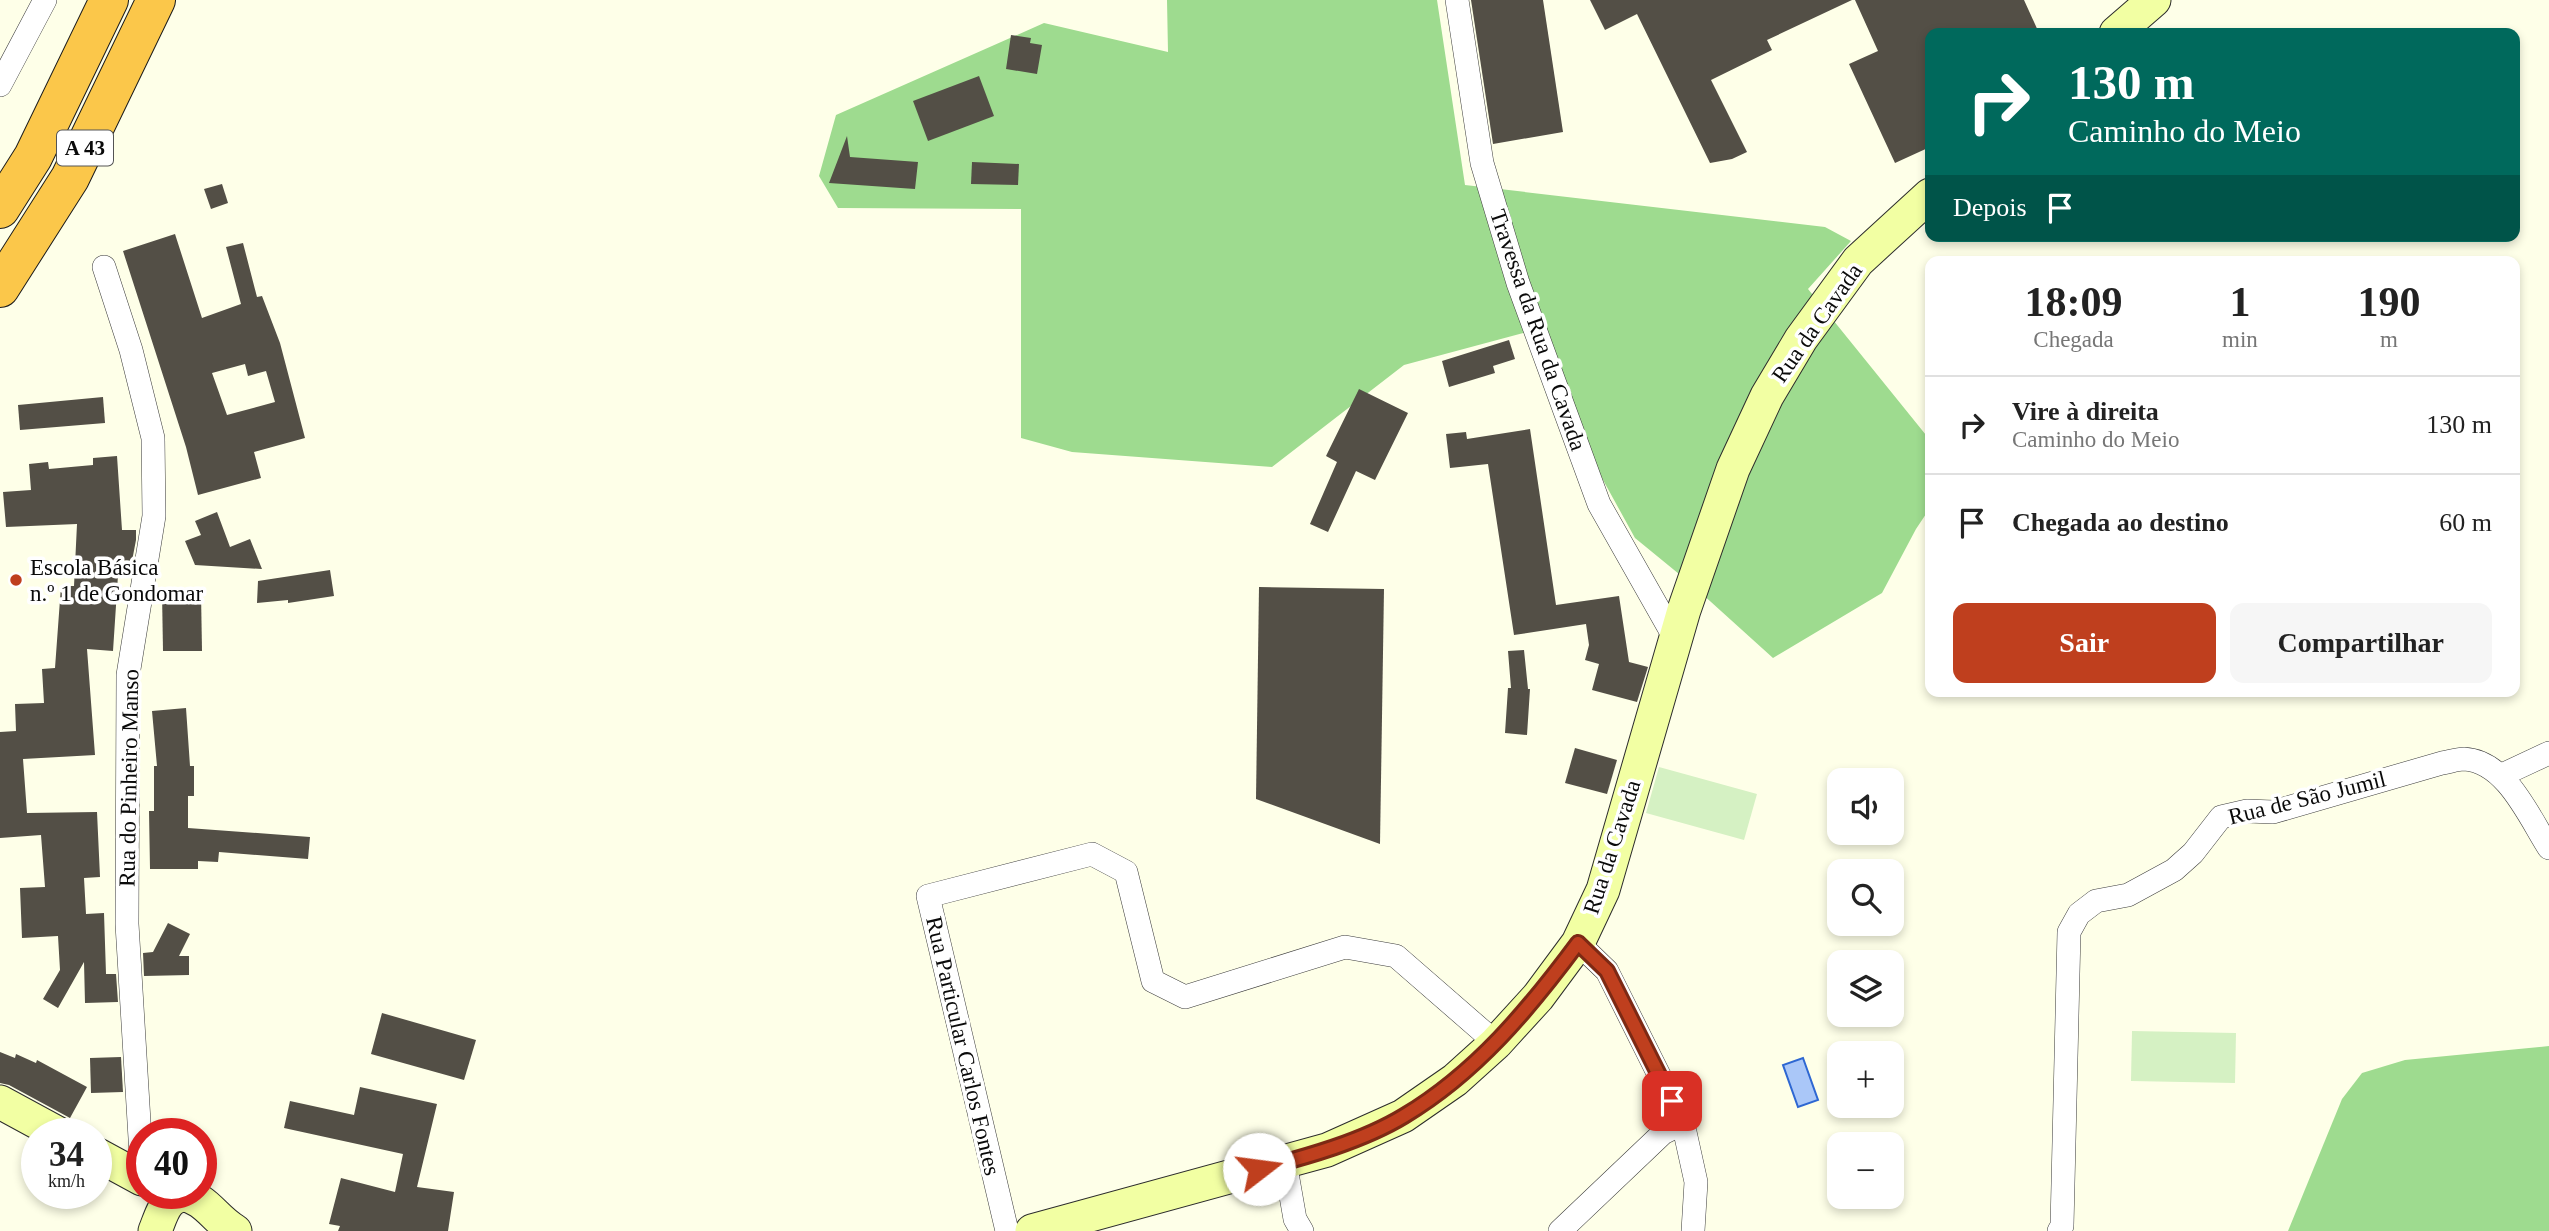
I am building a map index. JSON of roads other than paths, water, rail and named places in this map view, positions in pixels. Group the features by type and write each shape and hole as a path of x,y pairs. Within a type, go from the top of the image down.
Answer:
{"highway":[{"name":"A 43","path":"0,209 33,157 109,0"},
{"name":"A 43","path":"0,288 70,178 156,0"}],"street":[{"path":"0,85 46,0"},
{"name":"Travessa da Rua da Cavada","path":"1457,0 1482,163 1518,283 1599,504 1676,640"},
{"path":"2122,28 2154,0"},
{"name":"Rua da Cavada","path":"1032,1231 1327,1150 1403,1116 1455,1080 1496,1043 1538,996 1578,943 1603,890 1684,610 1733,469 1767,396 1801,339 1858,261 1925,200"},
{"name":"Rua do Pinheiro Manso","path":"104,267 131,350 153,438 154,516 128,674 127,924 139,1118"},
{"path":"2549,753 2502,775 2549,848"},
{"name":"Rua de São Jumil","path":"2059,1231 2062,1226 2068,932 2079,914 2096,901 2128,895 2174,870 2193,853 2221,817 2247,811 2273,812 2463,759 2484,764 2502,775"},
{"name":"Rua Particular Carlos Fontes","path":"1007,1231 928,896 1092,854 1126,872 1153,981 1185,997 1345,947 1396,956 1496,1043"},
{"path":"1578,943 1607,971 1683,1123 1696,1182 1693,1231"},
{"path":"0,1102 30,1118"},
{"path":"1560,1231 1663,1133 1683,1123"},
{"path":"1285,1162 1295,1219 1302,1231"},
{"path":"177,1212 218,1219 235,1231"}],"water":[{"path":"1803,1058 1818,1100 1798,1107 1783,1065"}],"place":[{"name":"Escola Básica n.º 1 de Gondomar","path":"16,580"}]}
